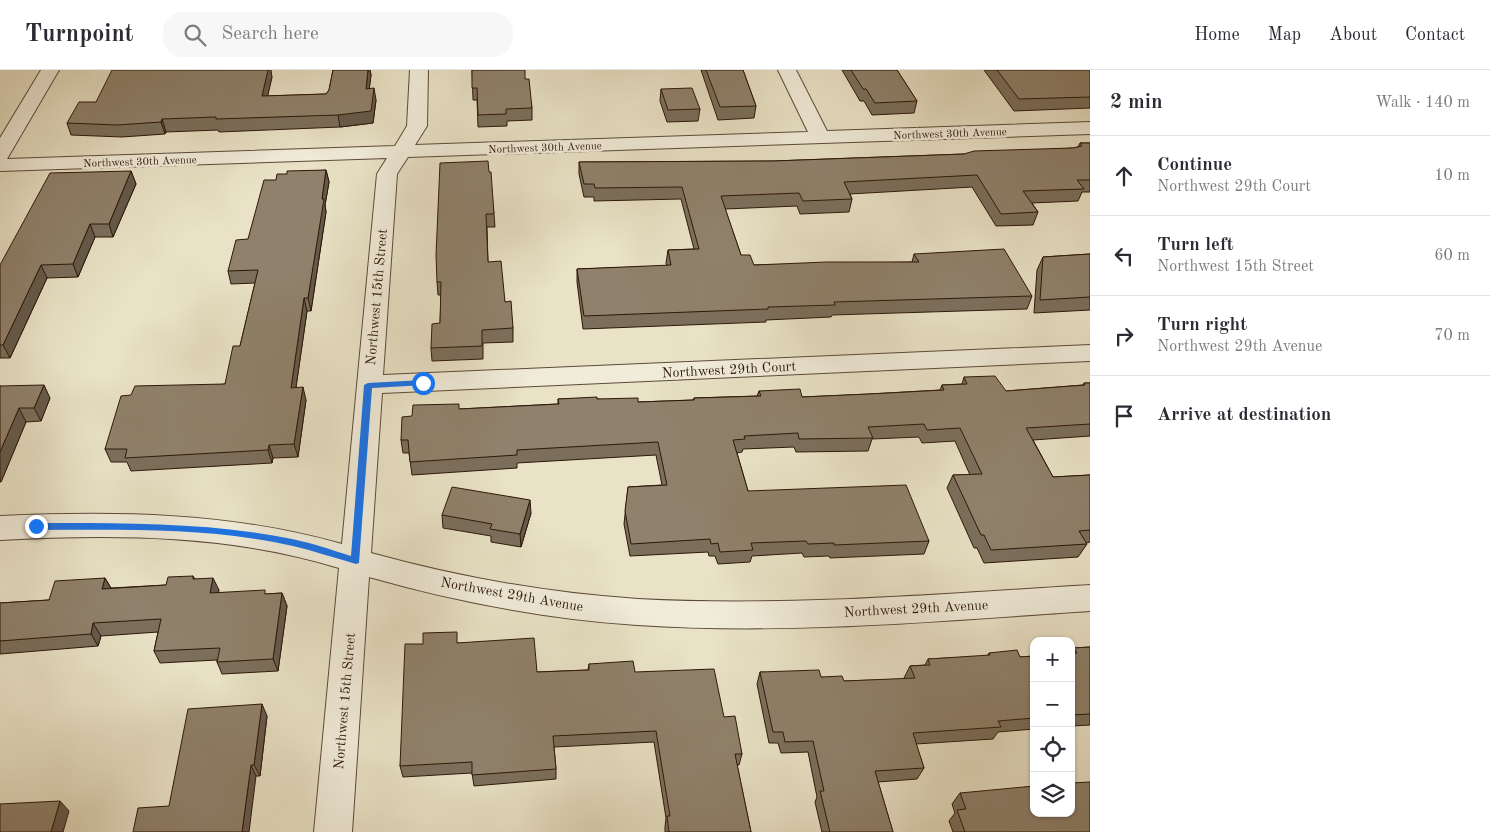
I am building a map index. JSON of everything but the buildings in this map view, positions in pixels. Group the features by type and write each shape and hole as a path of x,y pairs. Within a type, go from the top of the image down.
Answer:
{"street":[{"path":"0,155 50,70"},
{"name":"Northwest 15th Street","path":"333,832 356,561 368,385 387,174 417,126 419,70"},
{"path":"787,70 820,137"},
{"name":"Northwest 30th Avenue","path":"0,165 1090,128"},
{"name":"Northwest 29th Court","path":"368,385 1090,353"},
{"name":"Northwest 29th Avenue","path":"0,528 106,526 194,530 274,539 324,550 356,561 410,575 538,602 675,614 754,616 1090,598"}],"route":[{"path":"36,526 134,526 224,532 293,543 324,550 356,561 368,385 423,383"}]}
